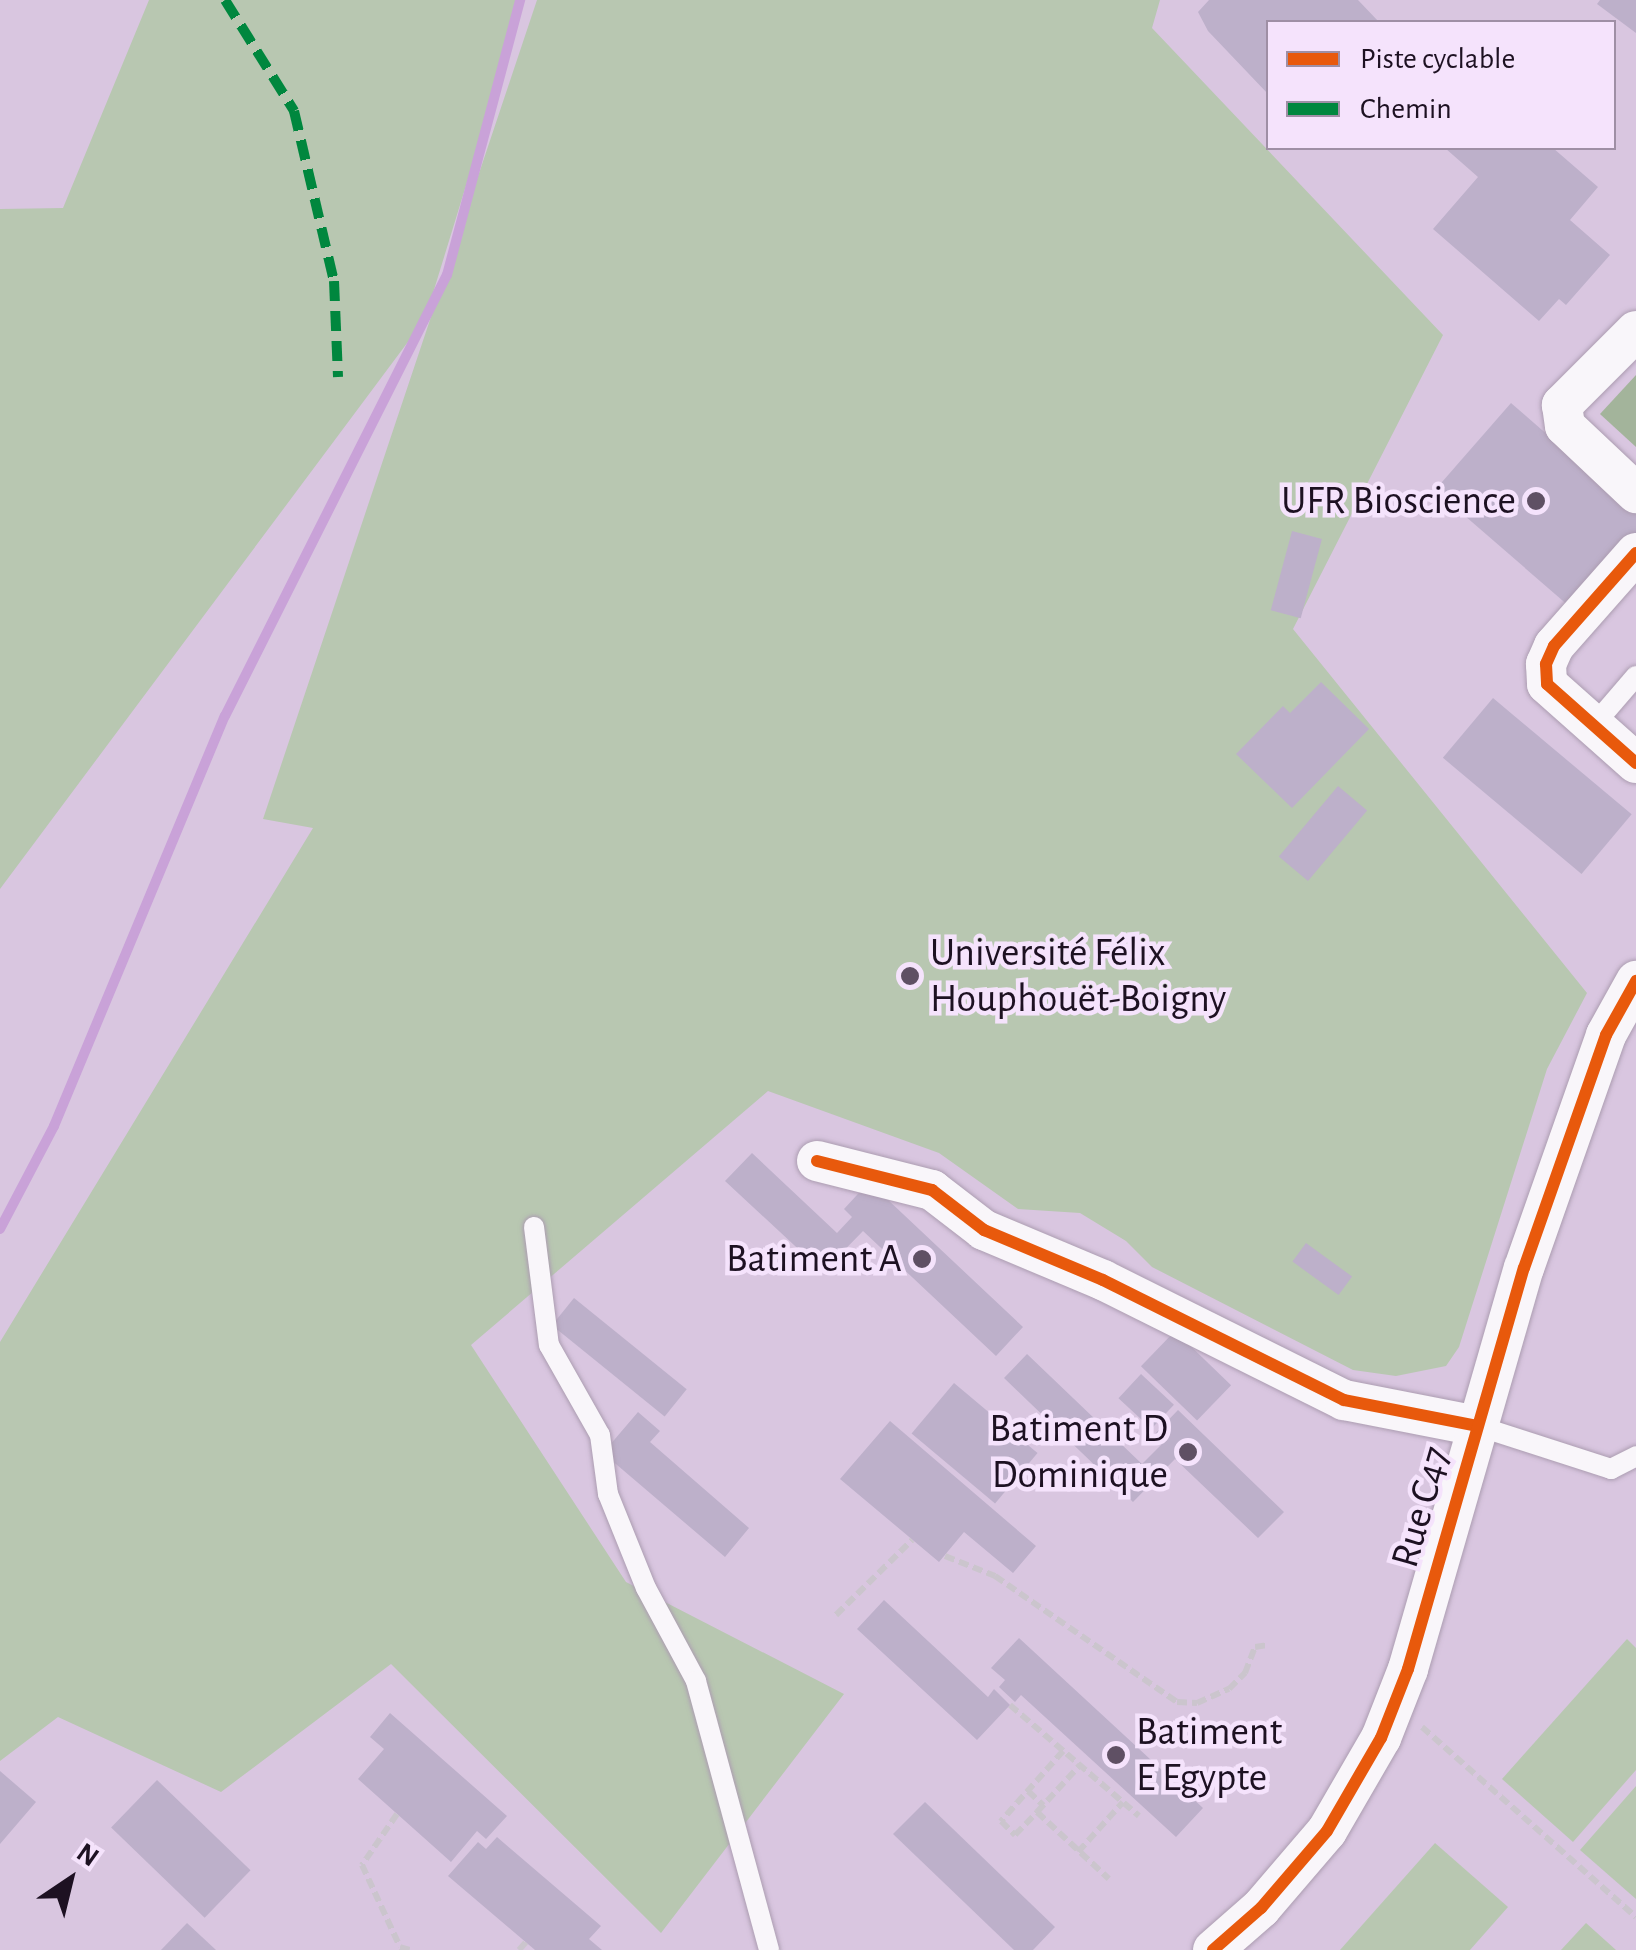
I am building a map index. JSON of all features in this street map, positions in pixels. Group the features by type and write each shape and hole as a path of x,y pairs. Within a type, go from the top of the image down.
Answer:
{"street":[{"path":"1636,330 1562,405 1565,426 1636,493"},
{"path":"1636,554 1554,646 1546,664 1547,684 1636,763"},
{"name":"Rue C47","path":"1213,1950 1260,1908 1326,1831 1395,1702 1524,1268 1599,1053 1636,981"},
{"path":"816,1161 932,1190 1013,1244 1103,1280 1344,1400 1478,1426"}],"lane":[{"path":"1593,726 1636,676"},
{"path":"534,1228 549,1345 600,1435 608,1494 646,1588 696,1681 769,1950"},
{"path":"1478,1426 1611,1468 1636,1456"}],"path":[{"path":"836,1614 912,1540"},
{"path":"944,1556 996,1576 1177,1702 1196,1704 1229,1690 1245,1674 1255,1647 1267,1645"},
{"path":"1395,1702 1636,1917"},
{"path":"1010,1705 1138,1816"},
{"path":"1063,1751 1001,1820 1015,1835 1080,1765"},
{"path":"1028,1791 1044,1804"},
{"path":"1078,1852 1123,1802"},
{"path":"1036,1812 1109,1879"},
{"path":"397,1814 362,1865 399,1948 410,1950"},
{"path":"519,1950 526,1942"}],"green space":[{"path":"149,0 523,0 425,319 0,889 0,209 63,208"},
{"path":"537,0 1160,0 1152,28 1443,335 1293,629 1587,993 1547,1069 1459,1347 1446,1366 1396,1376 1353,1370 1152,1267 1126,1241 1080,1213 1018,1209 939,1153 768,1091 471,1345 626,1582 844,1694 661,1933 391,1664 221,1792 58,1717 0,1761 0,1342 313,828 263,819"},
{"path":"1636,375 1636,447 1600,414"},
{"path":"1627,1639 1636,1648 1636,1770 1573,1842 1502,1779"},
{"path":"1636,1786 1636,1899 1580,1850"},
{"path":"1435,1843 1508,1907 1470,1950 1340,1950"},
{"path":"1586,1923 1616,1950 1561,1950"}],"building":[{"path":"1209,0 1358,0 1377,20 1266,20 1266,92 1208,31 1198,12"},
{"path":"1600,0 1636,0 1636,33 1597,4"},
{"path":"1447,150 1555,150 1598,187 1570,220 1610,255 1566,305 1559,299 1539,321 1433,229 1478,177"},
{"name":"UFR Bioscience","path":"1511,403 1636,512 1636,533 1570,607 1435,490"},
{"path":"1292,531 1322,539 1301,618 1271,610"},
{"path":"1321,682 1369,729 1292,808 1236,754 1283,706 1290,713"},
{"path":"1493,698 1632,814 1582,874 1443,758"},
{"path":"1338,786 1367,810 1308,881 1279,856"},
{"name":"Batiment A","path":"752,1153 837,1233 852,1217 844,1209 869,1182 1023,1327 996,1356 863,1231 823,1272 725,1181"},
{"path":"1306,1243 1352,1277 1339,1295 1292,1262"},
{"path":"574,1298 687,1389 665,1416 552,1325"},
{"path":"1175,1331 1231,1385 1197,1420 1141,1366"},
{"name":"Batiment D Dominique","path":"1027,1354 1142,1464 1161,1445 1153,1436 1178,1410 1284,1512 1258,1538 1175,1459 1133,1502 1004,1378"},
{"path":"1141,1374 1174,1405 1151,1429 1118,1398"},
{"path":"954,1383 1037,1453 995,1504 912,1434"},
{"path":"638,1412 660,1431 650,1442 749,1528 725,1557 603,1453"},
{"path":"890,1421 1036,1546 1013,1573 964,1532 939,1562 840,1479"},
{"path":"884,1600 988,1697 994,1689 1010,1705 977,1740 857,1629"},
{"name":"Batiment E Egypte","path":"1019,1638 1203,1808 1176,1837 1021,1695 1015,1702 999,1687 1005,1680 991,1668"},
{"path":"390,1713 507,1816 486,1839 477,1831 451,1862 358,1779 384,1749 370,1737"},
{"path":"0,1771 36,1802 0,1844"},
{"path":"157,1780 251,1870 205,1918 111,1827"},
{"path":"925,1802 1055,1927 1033,1950 1014,1950 893,1834"},
{"path":"497,1837 601,1926 589,1939 602,1950 535,1950 448,1876 478,1842 486,1849"},
{"path":"187,1923 216,1950 161,1950"}],"waterway":[{"path":"0,1229 54,1126 225,716 447,275 520,0"}],"marked path":[{"path":"225,0 294,111 334,281 338,377"}],"cycle path":[{"path":"1636,553 1554,646 1546,664 1547,684 1636,763"},
{"path":"1213,1950 1261,1908 1327,1831 1381,1738 1408,1669 1524,1268 1606,1035 1636,981"},
{"path":"817,1161 932,1190 984,1230 1103,1280 1344,1400 1478,1426"}],"place":[{"name":"UFR Bioscience","path":"1536,501"},
{"name":"Université Félix Houphouët-Boigny","path":"910,976"},
{"name":"Batiment A","path":"922,1259"},
{"name":"Batiment D Dominique","path":"1188,1452"},
{"name":"Batiment E Egypte","path":"1116,1755"}]}
